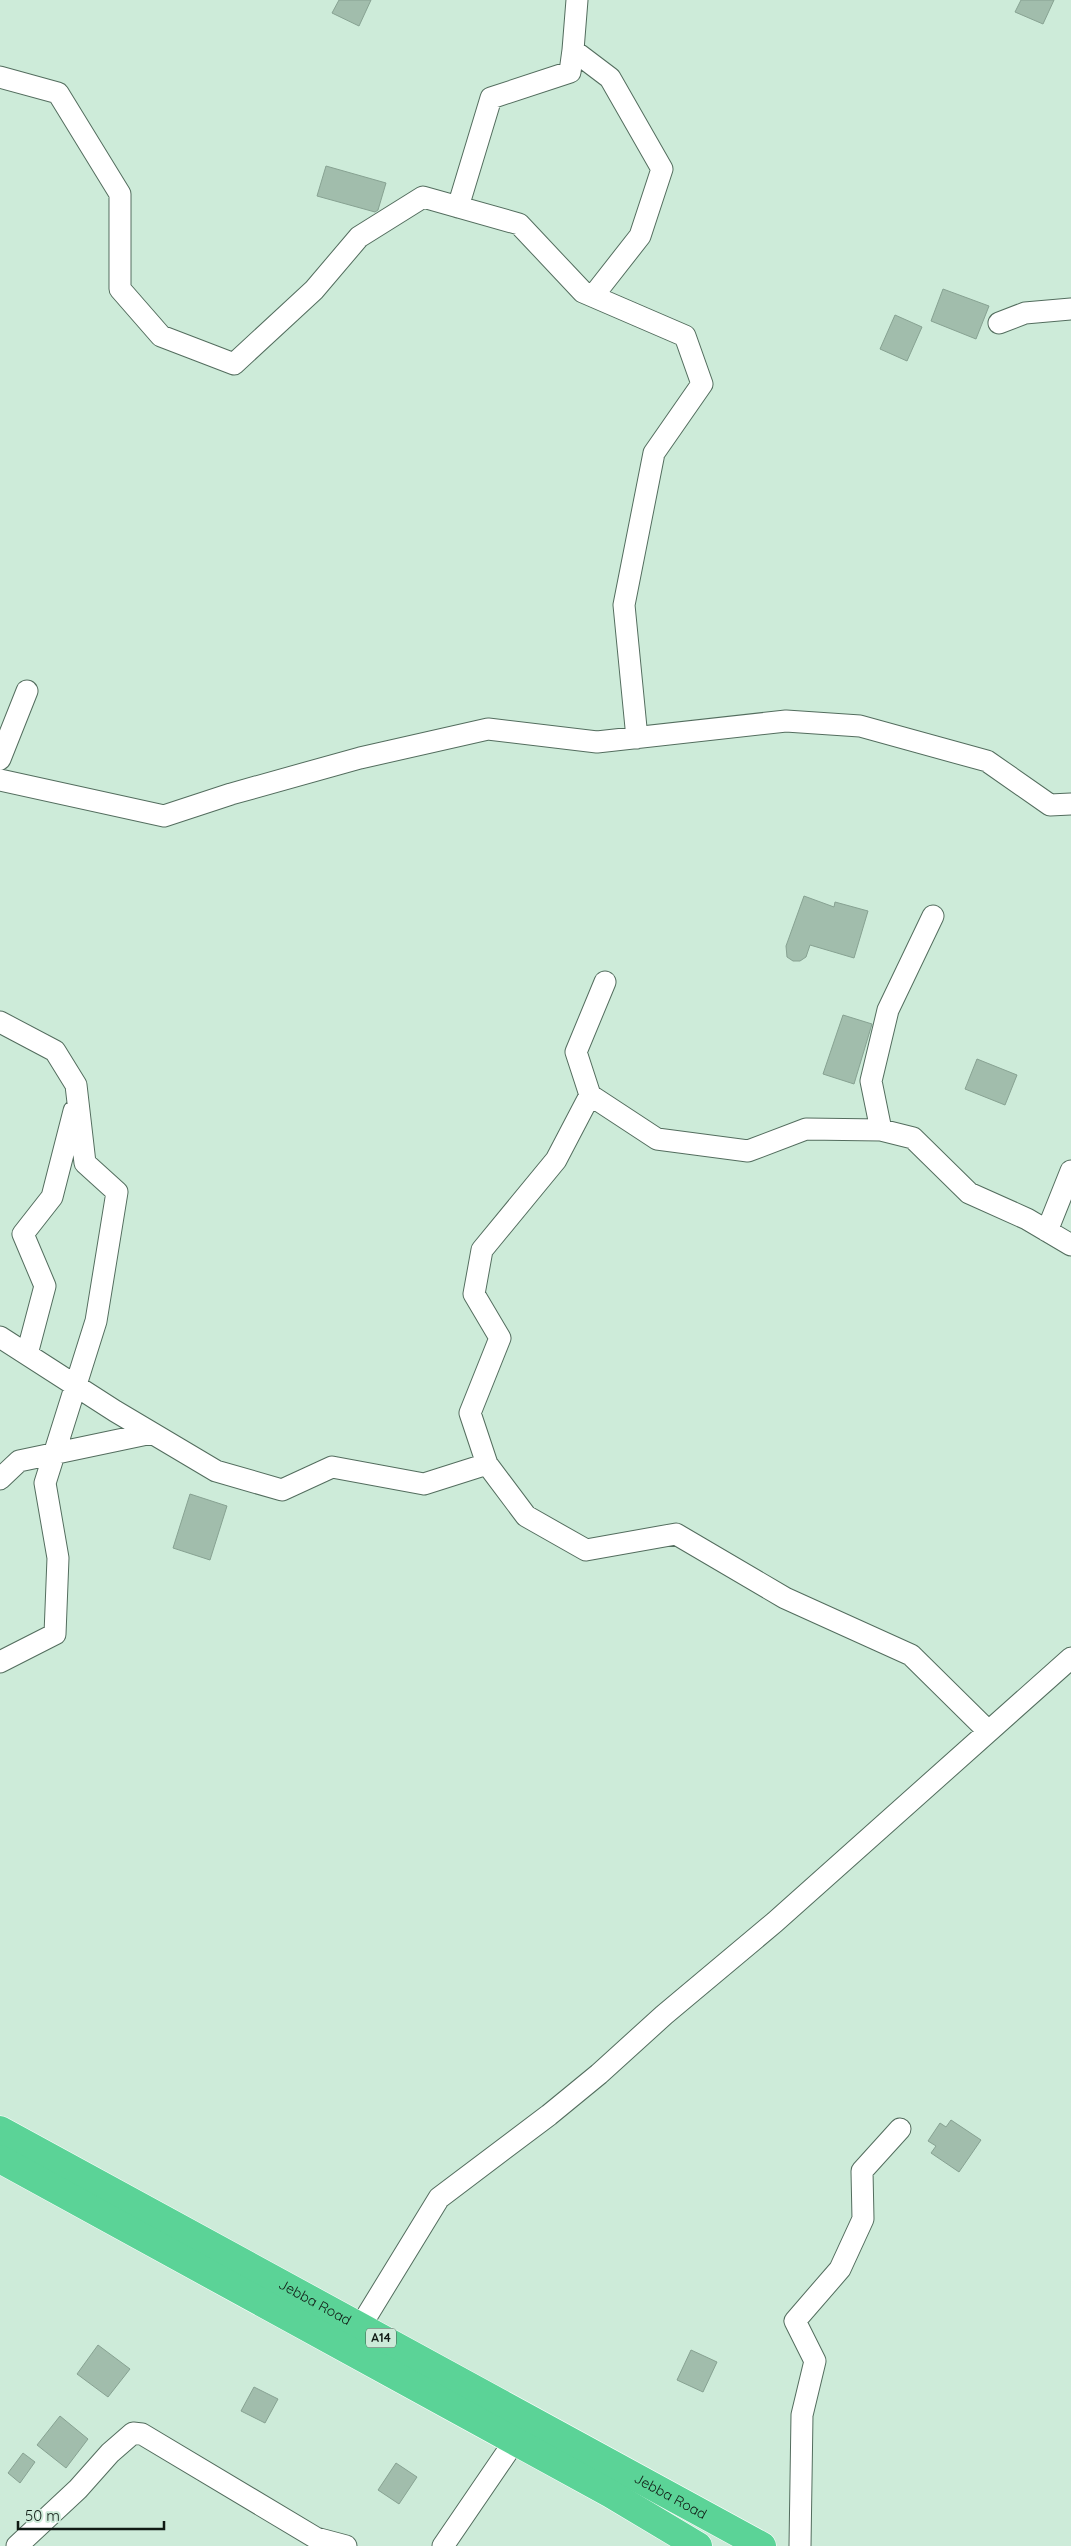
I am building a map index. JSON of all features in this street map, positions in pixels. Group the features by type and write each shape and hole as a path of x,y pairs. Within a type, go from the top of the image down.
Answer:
{"highway":[{"name":"Jebba Road","path":"0,2130 762,2546"},
{"path":"0,2159 611,2494 698,2546"}],"street":[{"path":"458,207 491,98 570,72 577,0"},
{"path":"573,50 610,78 662,169 640,236 593,296"},
{"path":"0,76 58,93 120,194 120,289 161,336 234,364 314,290 358,236 423,197 519,224 584,292 685,336 702,384 654,453 624,605 637,738"},
{"path":"999,323 1025,314 1071,309"},
{"path":"0,759 27,691"},
{"path":"0,780 164,816 231,794 360,758 488,729 597,742 786,721 860,726 988,761 1050,805 1071,804"},
{"path":"881,1130 871,1082 888,1010 933,916"},
{"path":"605,982 576,1052 590,1095 657,1139 748,1151 806,1129 881,1130 913,1138 969,1193 1027,1219 1071,1245"},
{"path":"0,1022 55,1051 76,1085 85,1163 117,1192 96,1321 45,1483 58,1558 54,1634 0,1662"},
{"path":"590,1095 556,1160 482,1250 474,1294 500,1338 470,1414 486,1464 526,1516 586,1550 676,1534 785,1598 911,1655 988,1731"},
{"path":"27,1354 44,1286 23,1234 52,1197 78,1099"},
{"path":"1047,1231 1071,1172"},
{"path":"0,1336 75,1385 216,1471 282,1490 332,1467 424,1484 486,1464"},
{"path":"0,1478 19,1461 152,1433"},
{"path":"360,2327 439,2198 549,2115 599,2074 664,2015 775,1922 1071,1658"},
{"path":"800,2546 802,2415 814,2361 795,2321 840,2269 863,2219 862,2172 900,2129"},
{"path":"17,2546 78,2489 110,2453 133,2433 142,2434 316,2538 346,2546"},
{"path":"443,2546 514,2442"}],"building":[{"path":"339,0 371,0 359,26 332,13"},
{"path":"1021,0 1054,0 1043,24 1015,12"},
{"path":"326,166 386,183 378,210 375,212 317,196"},
{"path":"943,289 989,306 976,339 931,321"},
{"path":"895,315 922,327 907,361 880,349"},
{"path":"804,896 834,907 835,902 868,911 854,958 810,945 806,957 800,961 793,961 787,957 786,946"},
{"path":"843,1015 872,1024 854,1084 823,1074"},
{"path":"977,1059 1017,1075 1005,1105 965,1089"},
{"path":"190,1494 227,1506 210,1560 173,1548"},
{"path":"951,2120 981,2140 959,2172 931,2153 936,2146 928,2141 940,2123 946,2127"},
{"path":"98,2345 130,2369 108,2397 77,2374"},
{"path":"691,2350 717,2362 703,2392 677,2380"},
{"path":"254,2387 278,2399 265,2423 241,2411"},
{"path":"60,2416 88,2439 66,2468 37,2445"},
{"path":"23,2453 35,2462 20,2483 8,2473"},
{"path":"396,2463 417,2477 399,2504 378,2490"}]}
